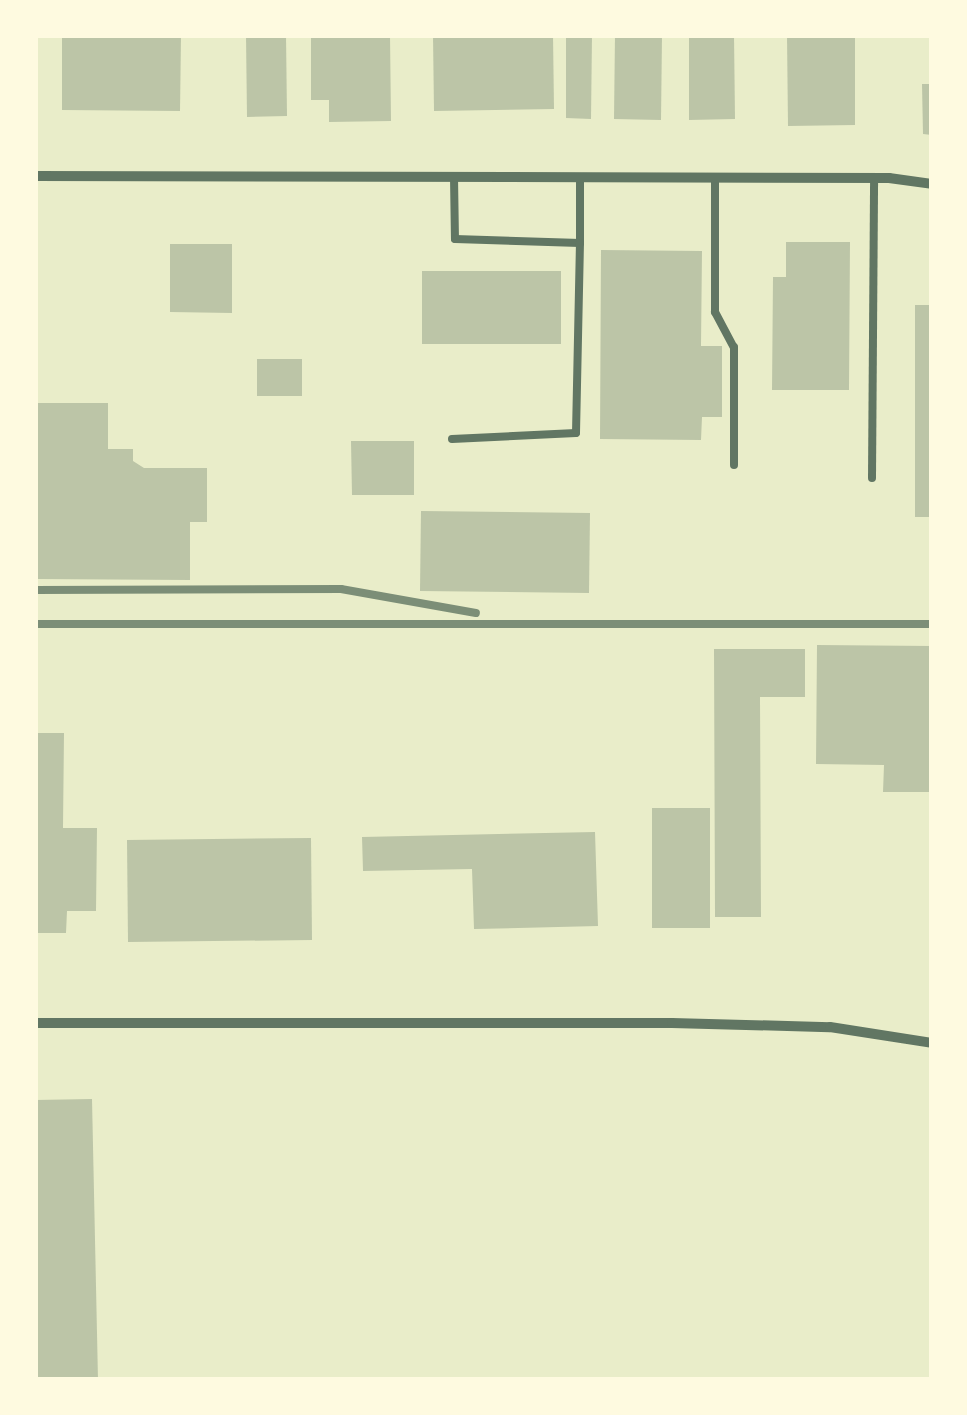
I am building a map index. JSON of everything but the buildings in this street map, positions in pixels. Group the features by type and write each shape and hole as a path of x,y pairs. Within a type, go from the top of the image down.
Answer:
{"street":[{"path":"35,176 874,178 932,184"},
{"path":"35,1023 830,1027 932,1043"}],"lane":[{"path":"454,177 455,239 580,243"},
{"path":"452,439 576,433 580,177"},
{"path":"716,177 715,312 734,346 734,466"},
{"path":"872,478 874,178"}],"railway":[{"path":"35,590 341,589 476,613"},
{"path":"35,624 932,624"}]}
